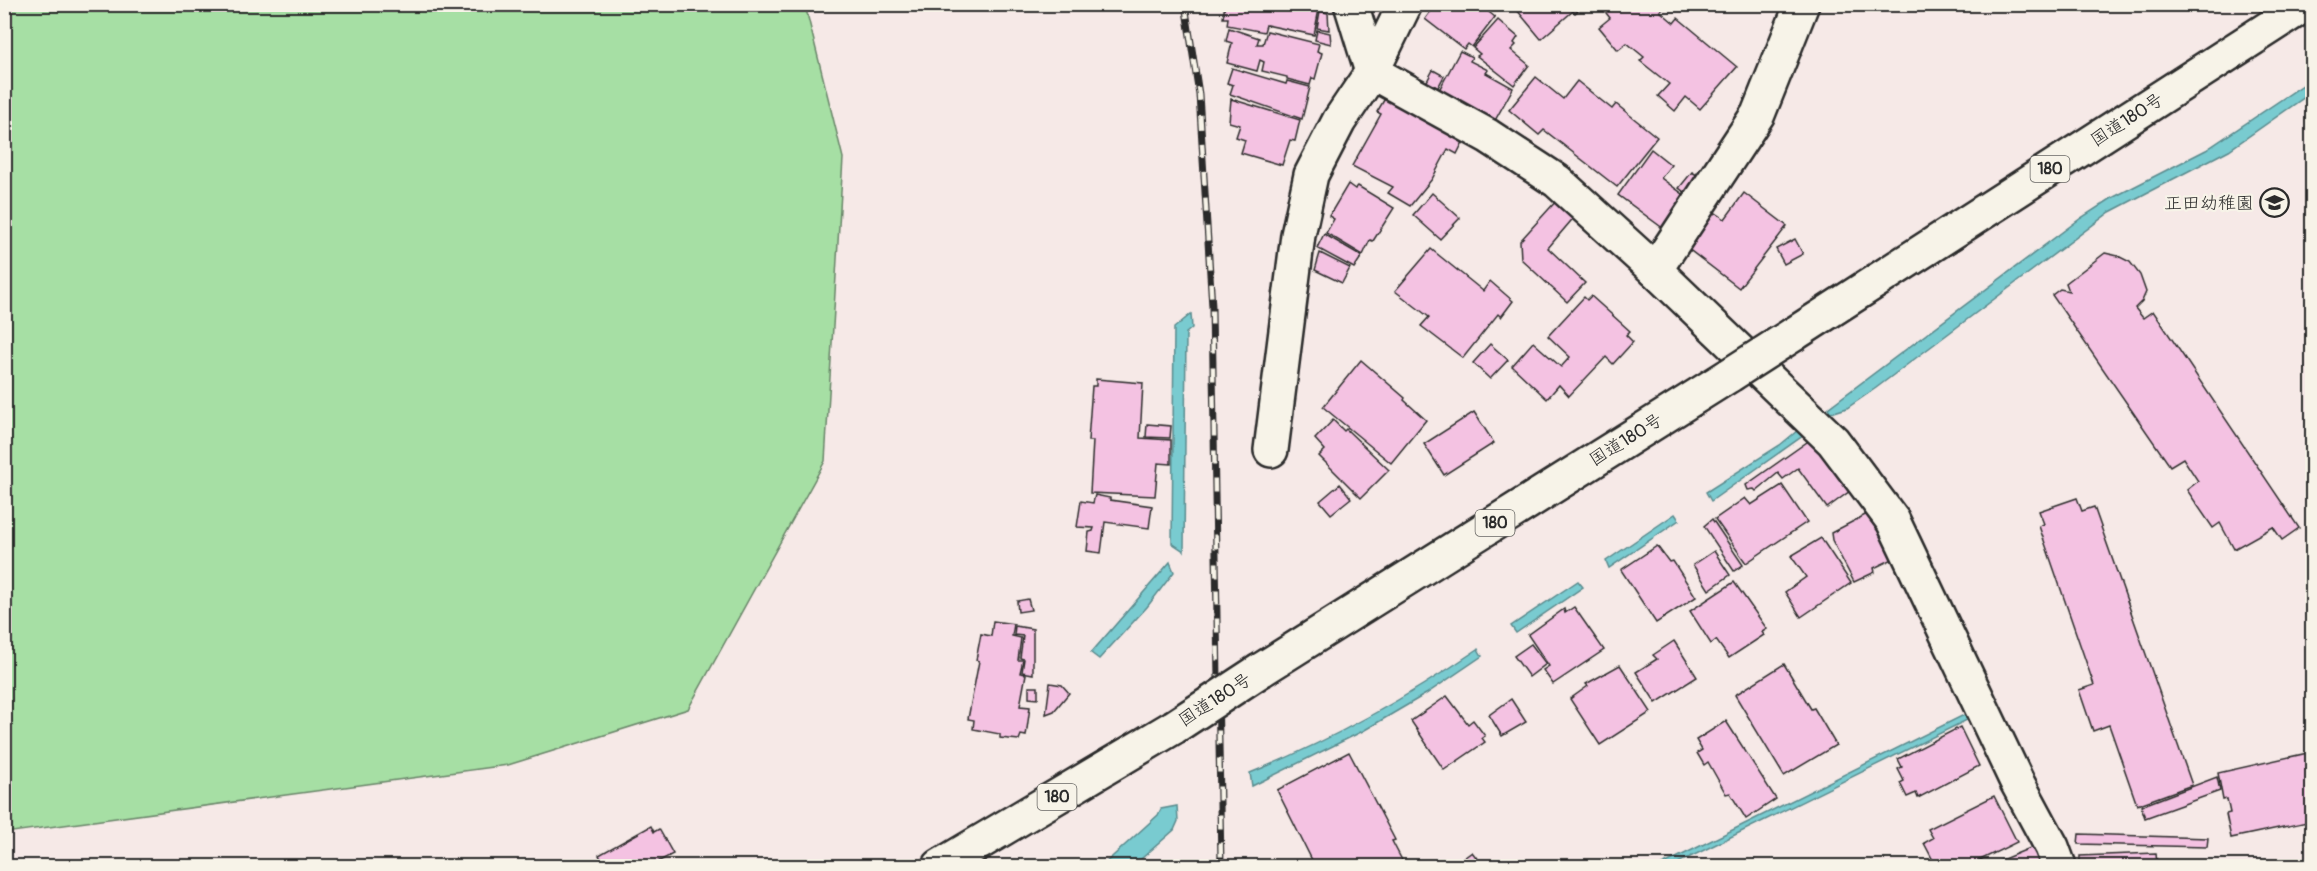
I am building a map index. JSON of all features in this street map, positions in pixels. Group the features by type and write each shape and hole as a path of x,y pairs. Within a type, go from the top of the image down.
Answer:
{"main road":[{"path":"1351,4 1372,72 1488,136 1557,182 1655,270 1833,441 1893,521 2017,782 2052,847 2059,867"},
{"path":"1271,450 1298,235 1311,175 1340,121 1372,72 1405,4"},
{"path":"1655,270 1758,114 1802,4"},
{"name":"国道180号","path":"940,867 1174,727 1730,375 2307,4"}],"green space":[{"path":"4,5 805,5 843,158 825,461 688,709 508,765 5,833"}],"water":[{"path":"2312,79 2312,92 2229,150 2110,212 1876,388 1847,408 1831,413 1828,408 2081,218 2112,198 2206,150"},
{"path":"1191,314 1192,328 1186,333 1184,551 1172,543 1174,328"},
{"path":"1809,421 1814,428 1711,501 1706,492 1780,445"},
{"path":"1675,514 1679,520 1609,568 1606,561"},
{"path":"1170,562 1174,572 1147,607 1099,659 1091,653"},
{"path":"1578,581 1583,587 1516,633 1511,626"},
{"path":"1478,649 1482,656 1426,694 1363,731 1252,786 1250,773 1310,747 1368,717"},
{"path":"1968,713 1971,718 1672,866 1660,866"},
{"path":"1177,806 1178,821 1174,830 1133,866 1102,866 1158,815 1161,809"}],"building":[{"path":"1225,4 1320,4 1314,35 1266,25 1264,32 1227,25 1228,18 1223,18"},
{"path":"1436,4 1479,4 1495,17 1472,47 1468,44 1464,49 1425,19"},
{"path":"1512,4 1586,4 1575,13 1573,11 1541,39"},
{"path":"1599,4 1662,4 1664,7 1660,11 1674,23 1678,18 1737,67 1700,109 1686,97 1675,111 1658,96 1669,84 1640,61 1644,57 1627,43 1618,50 1599,27 1610,18"},
{"path":"1320,11 1328,13 1329,30 1317,28"},
{"path":"1498,20 1518,37 1514,43 1516,45 1511,50 1529,65 1514,85 1477,56 1480,54 1473,48"},
{"path":"1229,28 1259,38 1257,44 1263,44 1267,31 1319,44 1317,51 1322,53 1315,79 1312,78 1310,85 1262,71 1264,62 1260,60 1257,71 1227,63 1232,43 1226,41"},
{"path":"1317,30 1330,33 1331,44 1315,40"},
{"path":"1460,51 1472,57 1470,61 1488,70 1486,73 1513,88 1493,124 1438,92"},
{"path":"1232,68 1286,84 1287,81 1310,87 1302,119 1230,94 1233,85 1227,83"},
{"path":"1433,70 1444,76 1436,91 1425,85"},
{"path":"1536,77 1563,99 1577,81 1612,109 1616,104 1657,137 1617,187 1544,130 1539,135 1509,110"},
{"path":"1387,95 1465,138 1457,154 1448,149 1432,179 1410,206 1388,193 1393,187 1352,166 1381,114 1377,112"},
{"path":"1231,99 1300,120 1295,141 1290,140 1282,165 1241,153 1245,140 1236,137 1240,125 1229,122"},
{"path":"1651,149 1671,165 1661,178 1687,197 1664,229 1618,195"},
{"path":"1692,172 1700,177 1687,194 1679,188"},
{"path":"1348,184 1355,189 1358,186 1394,208 1373,241 1370,240 1363,255 1326,233 1334,219 1329,216"},
{"path":"1432,193 1460,218 1440,239 1413,215"},
{"path":"1744,193 1787,226 1739,288 1687,248 1713,211 1725,219"},
{"path":"1558,199 1576,215 1548,248 1585,283 1567,302 1521,259 1520,241"},
{"path":"1324,234 1362,256 1354,268 1317,248"},
{"path":"1795,239 1803,254 1784,264 1776,249"},
{"path":"1431,249 1483,291 1490,281 1513,301 1501,317 1498,314 1463,358 1421,326 1429,317 1395,291"},
{"path":"1320,253 1350,268 1342,283 1315,270"},
{"path":"2105,253 2130,262 2140,275 2146,292 2142,301 2135,308 2143,318 2153,311 2299,528 2282,540 2273,527 2234,549 2220,523 2213,528 2187,490 2198,481 2183,458 2170,466 2052,295 2060,289 2069,291 2066,283"},
{"path":"1591,296 1630,331 1626,335 1633,342 1613,364 1606,357 1569,396 1559,385 1547,399 1512,366 1533,342 1561,367 1570,357 1548,336 1584,297 1587,300"},
{"path":"1490,344 1508,360 1490,379 1473,363"},
{"path":"1361,360 1405,398 1404,400 1426,420 1391,463 1323,407"},
{"path":"1096,379 1143,383 1140,438 1171,440 1171,464 1158,463 1155,496 1090,493 1093,441 1088,441 1092,386 1096,386"},
{"path":"1474,412 1494,443 1444,475 1424,444"},
{"path":"1333,420 1344,431 1346,429 1389,470 1361,498 1319,456 1325,450 1315,439"},
{"path":"1147,424 1171,426 1170,438 1146,437"},
{"path":"1817,435 1854,488 1827,508 1798,468 1783,479 1778,473 1756,491 1748,490 1746,485"},
{"path":"1340,484 1351,498 1331,514 1320,501"},
{"path":"1782,485 1807,522 1746,563 1715,519 1745,498 1751,505"},
{"path":"1095,495 1110,498 1110,500 1152,506 1149,528 1105,522 1101,553 1087,551 1089,532 1094,528 1077,527 1081,501 1093,503"},
{"path":"2077,498 2082,511 2094,507 2192,785 2137,805 2109,725 2093,731 2079,690 2094,685 2039,526 2044,524 2039,511"},
{"path":"1869,513 1875,524 1877,523 1895,558 1874,568 1875,572 1854,582 1832,540 1831,533"},
{"path":"1712,519 1743,565 1734,571 1704,526"},
{"path":"1821,538 1851,583 1801,617 1785,592 1806,577 1791,556"},
{"path":"1657,546 1669,562 1673,561 1696,597 1656,623 1621,570"},
{"path":"1714,551 1730,575 1709,590 1693,565"},
{"path":"1734,582 1767,629 1762,632 1764,635 1729,658 1716,640 1711,644 1690,611"},
{"path":"1028,599 1031,610 1018,612 1017,601"},
{"path":"1574,607 1604,650 1553,684 1543,670 1549,666 1528,635 1564,609 1565,613"},
{"path":"993,621 1014,624 1012,636 1021,638 1018,660 1023,660 1020,673 1026,674 1020,706 1030,707 1026,736 1021,735 1019,740 1000,738 1000,734 973,729 974,720 968,719 979,661 976,660 981,634 991,636"},
{"path":"1015,626 1033,629 1033,674 1022,672 1024,659 1020,658 1023,636 1014,635"},
{"path":"1674,641 1697,677 1656,703 1636,672 1657,659 1653,655"},
{"path":"1531,644 1546,664 1529,677 1514,656"},
{"path":"1784,664 1836,745 1784,776 1735,695"},
{"path":"1620,665 1651,712 1600,745 1570,699 1588,686 1586,684"},
{"path":"1050,683 1062,685 1069,693 1054,711 1046,714"},
{"path":"1029,687 1038,687 1038,699 1029,698"},
{"path":"1447,696 1468,724 1473,720 1485,736 1482,738 1485,742 1444,770 1411,721"},
{"path":"1511,699 1526,722 1502,736 1489,715"},
{"path":"1726,721 1776,799 1746,819 1730,793 1726,794 1708,762 1704,765 1697,753 1702,750 1696,740"},
{"path":"1960,727 1979,766 1918,798 1916,793 1907,797 1900,783 1904,781 1898,769 1902,767 1898,759"},
{"path":"1349,752 1395,840 1392,841 1405,866 1315,866 1277,790"},
{"path":"2312,752 2312,821 2231,838 2226,814 2230,813 2227,799 2223,800 2218,773"},
{"path":"2217,777 2220,791 2145,818 2141,806"},
{"path":"1994,796 2017,842 1968,866 1947,866 1946,864 1936,866 1924,843 1933,838 1928,829"},
{"path":"651,826 654,832 659,829 673,854 650,866 605,866 599,855"},
{"path":"2079,834 2208,838 2207,847 2078,844"},
{"path":"2035,846 2045,866 1987,866"},
{"path":"1472,852 1483,866 1453,866"},
{"path":"2156,853 2157,866 2080,866 2080,856"}],"railway":[{"path":"1185,4 1199,94 1212,307 1221,866"}],"place":[{"name":"正田幼稚園","path":"2275,203"}]}
